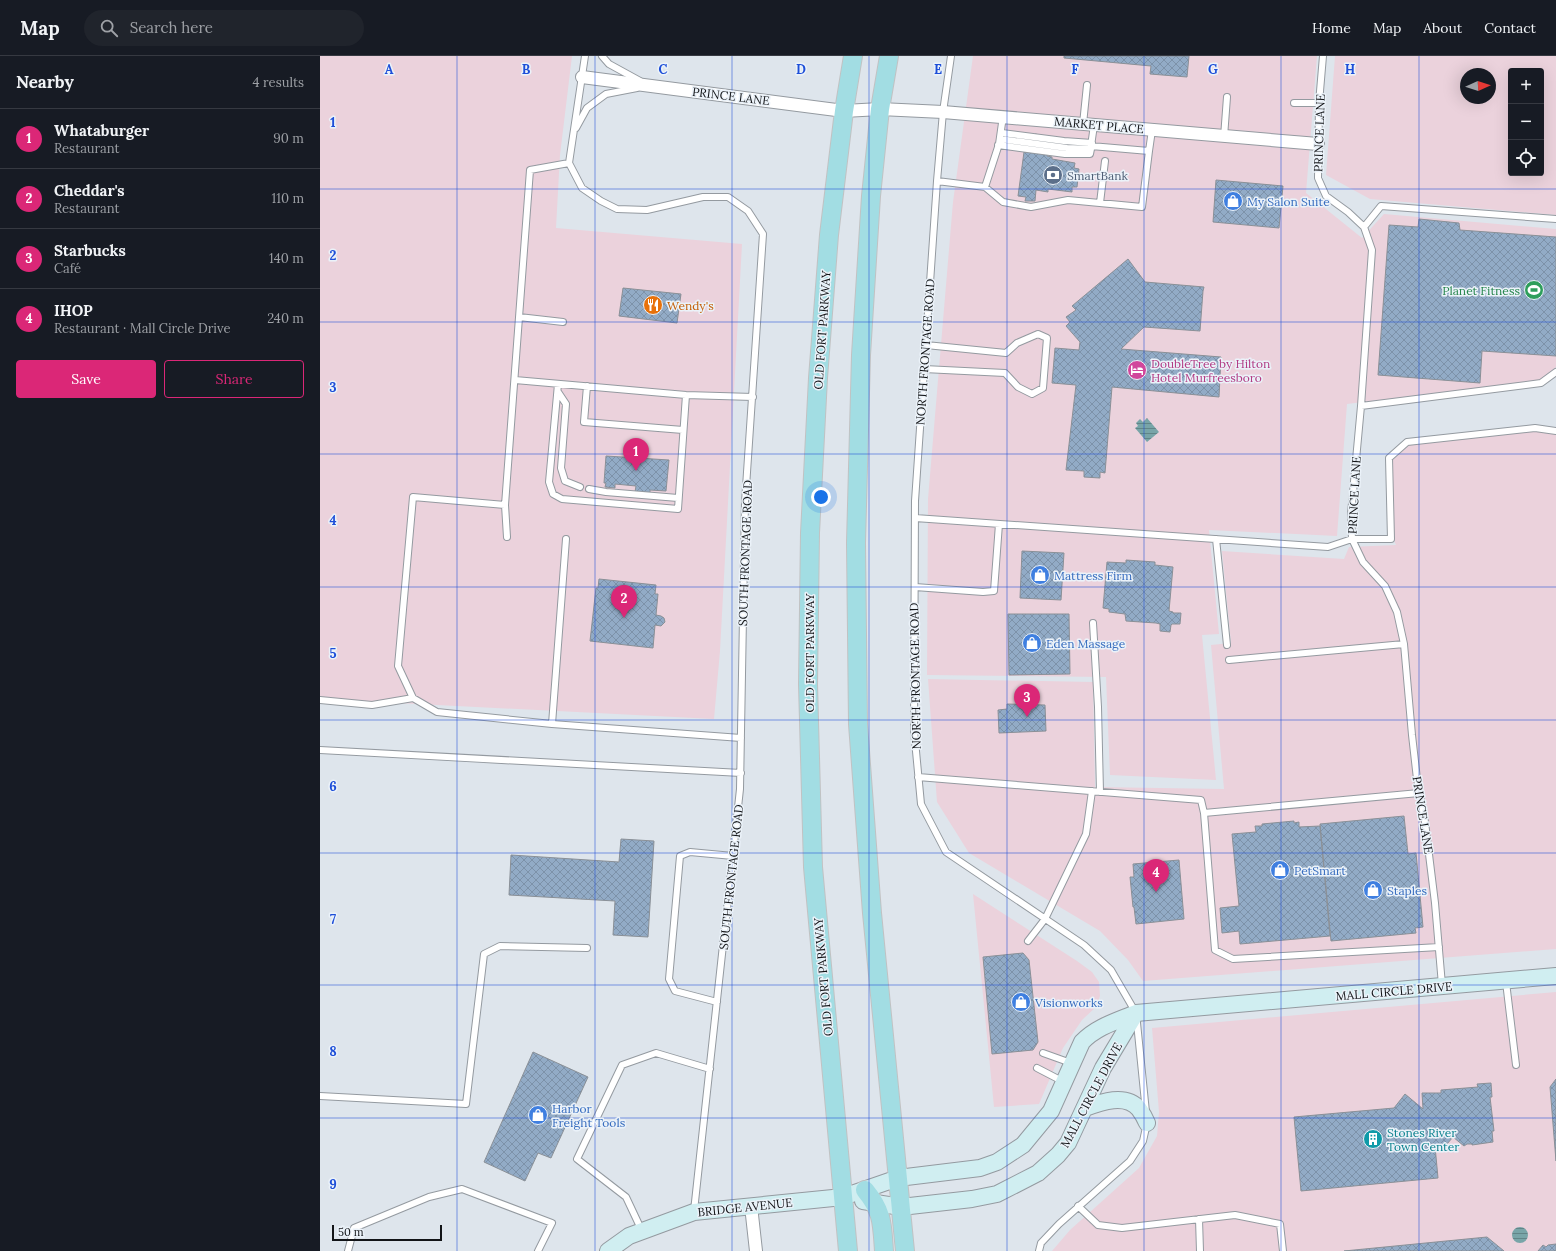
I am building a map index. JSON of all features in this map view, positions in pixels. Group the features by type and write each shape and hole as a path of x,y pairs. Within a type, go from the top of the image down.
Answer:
{"main road":[{"name":"OLD FORT PARKWAY","path":"848,1251 813,867 808,684 810,533 818,378 829,235 844,111 853,56"},
{"path":"889,56 880,109 871,196 860,355 856,544 858,724 872,913 905,1251"},
{"path":"870,1196 880,1215 884,1251"}],"street":[{"name":"PRINCE LANE","path":"582,77 844,111 880,109"},
{"name":"MARKET PLACE","path":"880,109 1003,116 1088,125 1200,133 1224,137 1318,144"},
{"name":"MALL CIRCLE DRIVE","path":"870,1196 898,1178 980,1168 1010,1155 1023,1145 1042,1124 1051,1111 1065,1083 1082,1042 1088,1035 1096,1030 1136,1013 1556,976"},
{"name":"MALL CIRCLE DRIVE","path":"843,1198 870,1196 901,1207 972,1199 997,1194 1038,1173 1058,1155 1068,1143 1103,1068 1136,1013"},
{"path":"1085,1108 1101,1102 1124,1101 1132,1103 1139,1109 1147,1123"},
{"name":"BRIDGE AVENUE","path":"608,1251 629,1236 694,1212 843,1198"},
{"path":"751,1206 756,1251"}],"lane":[{"path":"507,537 505,505 530,170 569,163 585,56"},
{"path":"602,56 610,64 649,86"},
{"name":"NORTH FRONTAGE ROAD","path":"951,56 943,112 937,181 915,518 914,730 921,804 946,852 1084,945 1111,970 1136,1013 1147,1123 1143,1141 1130,1161 1059,1224 1041,1243 1039,1251"},
{"name":"PRINCE LANE","path":"1323,56 1318,144 1318,178 1326,196 1348,212 1364,227 1372,250 1361,406 1351,514 1352,539 1364,562 1385,586 1397,612 1404,644 1412,735 1419,793 1425,822 1442,986"},
{"path":"1000,139 1065,154 1090,154 1091,146 1088,125 1087,85"},
{"path":"574,132 587,108 606,94 649,86"},
{"path":"1224,137 1227,97"},
{"path":"1294,104 1320,104"},
{"path":"985,187 993,166 1000,139 1003,116"},
{"path":"937,181 985,187 1003,202 1031,207 1068,200 1142,206 1152,130"},
{"path":"1000,139 1064,141 1091,146 1149,152"},
{"path":"1100,203 1105,160"},
{"name":"SOUTH FRONTAGE ROAD","path":"569,163 582,188 617,210 647,210 703,197 728,197 748,211 763,234 745,502 740,789 694,1212"},
{"path":"1364,227 1381,206 1556,219"},
{"path":"519,317 563,322"},
{"path":"924,369 1005,373 1018,387 1032,394 1043,388 1047,338 1038,334 1017,344 1006,353 926,346"},
{"path":"1361,406 1541,383 1556,372"},
{"path":"515,380 686,395 753,398"},
{"path":"558,384 549,482 553,494 562,499 678,509 686,395"},
{"path":"587,386 584,422 683,430"},
{"path":"558,392 566,404 561,468 565,481 580,487"},
{"path":"915,518 1328,547 1352,539 1390,539 1389,458 1407,442 1535,428 1556,431"},
{"path":"589,489 606,492 678,498"},
{"path":"505,505 413,497 398,666 413,698 437,712 552,724 741,738"},
{"path":"914,587 983,592 994,591 999,524"},
{"path":"552,724 566,539"},
{"path":"1216,539 1227,645"},
{"path":"1093,623 1098,707 1100,792"},
{"path":"1229,660 1404,644"},
{"path":"320,700 372,705 413,698"},
{"path":"320,750 741,773"},
{"path":"918,777 1201,800 1204,813 1215,950 1233,959 1439,947"},
{"path":"1028,941 1045,919 1086,834 1092,791"},
{"path":"1204,813 1419,793"},
{"path":"717,1002 675,992 669,979 680,856 690,852 733,856"},
{"path":"320,1096 466,1104 484,954 500,946 587,948"},
{"path":"1506,980 1516,1064"},
{"path":"1043,1053 1073,1064"},
{"path":"642,1231 626,1197 577,1160 622,1065 656,1054 710,1068"},
{"path":"1037,1068 1065,1083"},
{"path":"348,1251 354,1228 429,1197 462,1188 552,1223 538,1251"},
{"path":"1078,1206 1098,1225 1122,1228 1235,1215 1280,1224 1283,1251"},
{"path":"1199,1219 1200,1251"}],"shaded area":[{"path":"320,56 572,56 560,155 556,228 742,244 720,651 714,719 320,699"},
{"path":"973,56 1317,56 1306,193 1362,238 1384,214 1556,229 1556,367 1540,380 1347,404 1337,536 1209,530 1219,634 1202,635 1216,780 1110,775 1106,677 927,675 928,499 953,202"},
{"path":"1335,56 1556,56 1556,215 1370,199 1326,175"},
{"path":"1535,431 1556,434 1556,949 1143,981 1128,960 1100,931 969,853 937,802 928,679 1093,682 1095,787 1224,789 1211,645 1231,643 1222,551 1344,559 1349,547 1396,545 1393,538 1392,460 1409,445"},
{"path":"973,894 1077,961 1092,972 1099,982 1100,996 1096,1007 1082,1020 1063,1048 1039,1104 994,1107"},
{"path":"1556,992 1556,1251 1052,1251 1070,1230 1139,1168 1157,1136 1159,1112 1152,1028"}],"water":[{"path":"1147,418 1159,432 1147,442 1135,428 1138,426 1136,423 1140,419 1143,422"},
{"path":"1517,1227 1523,1227 1528,1232 1526,1241 1523,1243 1517,1243 1512,1238 1512,1232"}],"building":[{"path":"1064,56 1189,56 1187,77 1150,74 1151,66 1064,58"},
{"path":"1035,134 1050,137 1047,156 1052,157 1052,159 1075,163 1074,168 1079,169 1077,187 1072,187 1072,192 1048,189 1048,192 1036,190 1035,201 1025,201 1026,197 1018,196 1024,152 1033,153"},
{"path":"1216,180 1283,186 1279,228 1213,222"},
{"path":"1419,219 1459,223 1460,230 1556,237 1556,356 1482,351 1480,383 1378,375 1389,225 1418,227"},
{"name":"DoubleTree by Hilton Hotel Murfreesboro","path":"1128,259 1145,282 1204,287 1200,331 1144,327 1121,349 1221,357 1219,397 1112,387 1105,473 1100,472 1100,478 1084,477 1084,471 1066,470 1076,385 1052,383 1055,348 1079,350 1080,342 1066,326 1070,322 1066,317 1076,310 1072,306"},
{"path":"623,288 681,294 677,323 619,316"},
{"path":"606,456 669,460 666,491 650,490 650,493 635,492 636,486 615,484 615,488 605,487"},
{"path":"1022,551 1064,553 1061,600 1020,598"},
{"path":"1126,560 1155,562 1155,565 1173,567 1169,611 1173,613 1181,613 1180,624 1172,624 1170,632 1160,631 1160,624 1156,623 1126,621 1125,614 1109,612 1109,609 1103,608 1107,562 1126,563"},
{"path":"599,579 656,585 655,594 658,594 656,615 664,618 665,622 661,626 655,625 653,648 590,641 596,588 598,588"},
{"path":"1008,614 1069,614 1070,674 1009,675"},
{"path":"1007,704 1045,705 1046,731 999,733 998,710 1007,709"},
{"name":"Staples","path":"1404,816 1408,854 1416,853 1423,927 1415,928 1416,933 1331,941 1320,824"},
{"name":"PetSmart","path":"1294,821 1294,823 1299,822 1299,827 1320,826 1330,936 1240,944 1239,931 1222,933 1220,908 1239,906 1232,834 1256,832 1255,826 1262,826 1262,824"},
{"path":"621,839 654,841 648,937 613,935 615,901 509,895 511,855 619,862"},
{"path":"1179,860 1184,919 1136,924 1130,877 1134,877 1133,864"},
{"path":"1023,953 1029,960 1038,1042 1033,1050 992,1054 983,957"},
{"name":"Harbor Freight Tools","path":"533,1052 588,1077 551,1158 538,1153 525,1181 484,1162"},
{"path":"1556,1079 1556,1161 1550,1087"},
{"name":"Stones River Town Center","path":"1491,1083 1492,1097 1490,1097 1494,1131 1492,1131 1493,1142 1472,1145 1467,1144 1464,1146 1453,1137 1441,1151 1435,1146 1438,1178 1301,1191 1294,1117 1394,1108 1405,1094 1423,1109 1422,1093 1441,1093 1441,1090 1478,1087 1477,1084"},
{"path":"1487,1237 1504,1251 1344,1251"},
{"path":"1556,1244 1556,1251 1538,1251 1543,1245 1546,1247 1548,1245"}],"place":[{"name":"SmartBank","path":"1053,175"},
{"name":"My Salon Suite","path":"1233,201"},
{"name":"Planet Fitness","path":"1534,290"},
{"name":"Wendy's","path":"653,305"},
{"name":"DoubleTree by Hilton Hotel Murfreesboro","path":"1137,370"},
{"name":"Whataburger","path":"636,471"},
{"name":"Mattress Firm","path":"1040,575"},
{"name":"Cheddar's","path":"624,618"},
{"name":"Eden Massage","path":"1032,643"},
{"name":"Starbucks","path":"1027,717"},
{"name":"PetSmart","path":"1280,870"},
{"name":"Staples","path":"1373,890"},
{"name":"IHOP","path":"1156,892"},
{"name":"Visionworks","path":"1021,1002"},
{"name":"Harbor Freight Tools","path":"538,1115"},
{"name":"Stones River Town Center","path":"1373,1139"}]}
